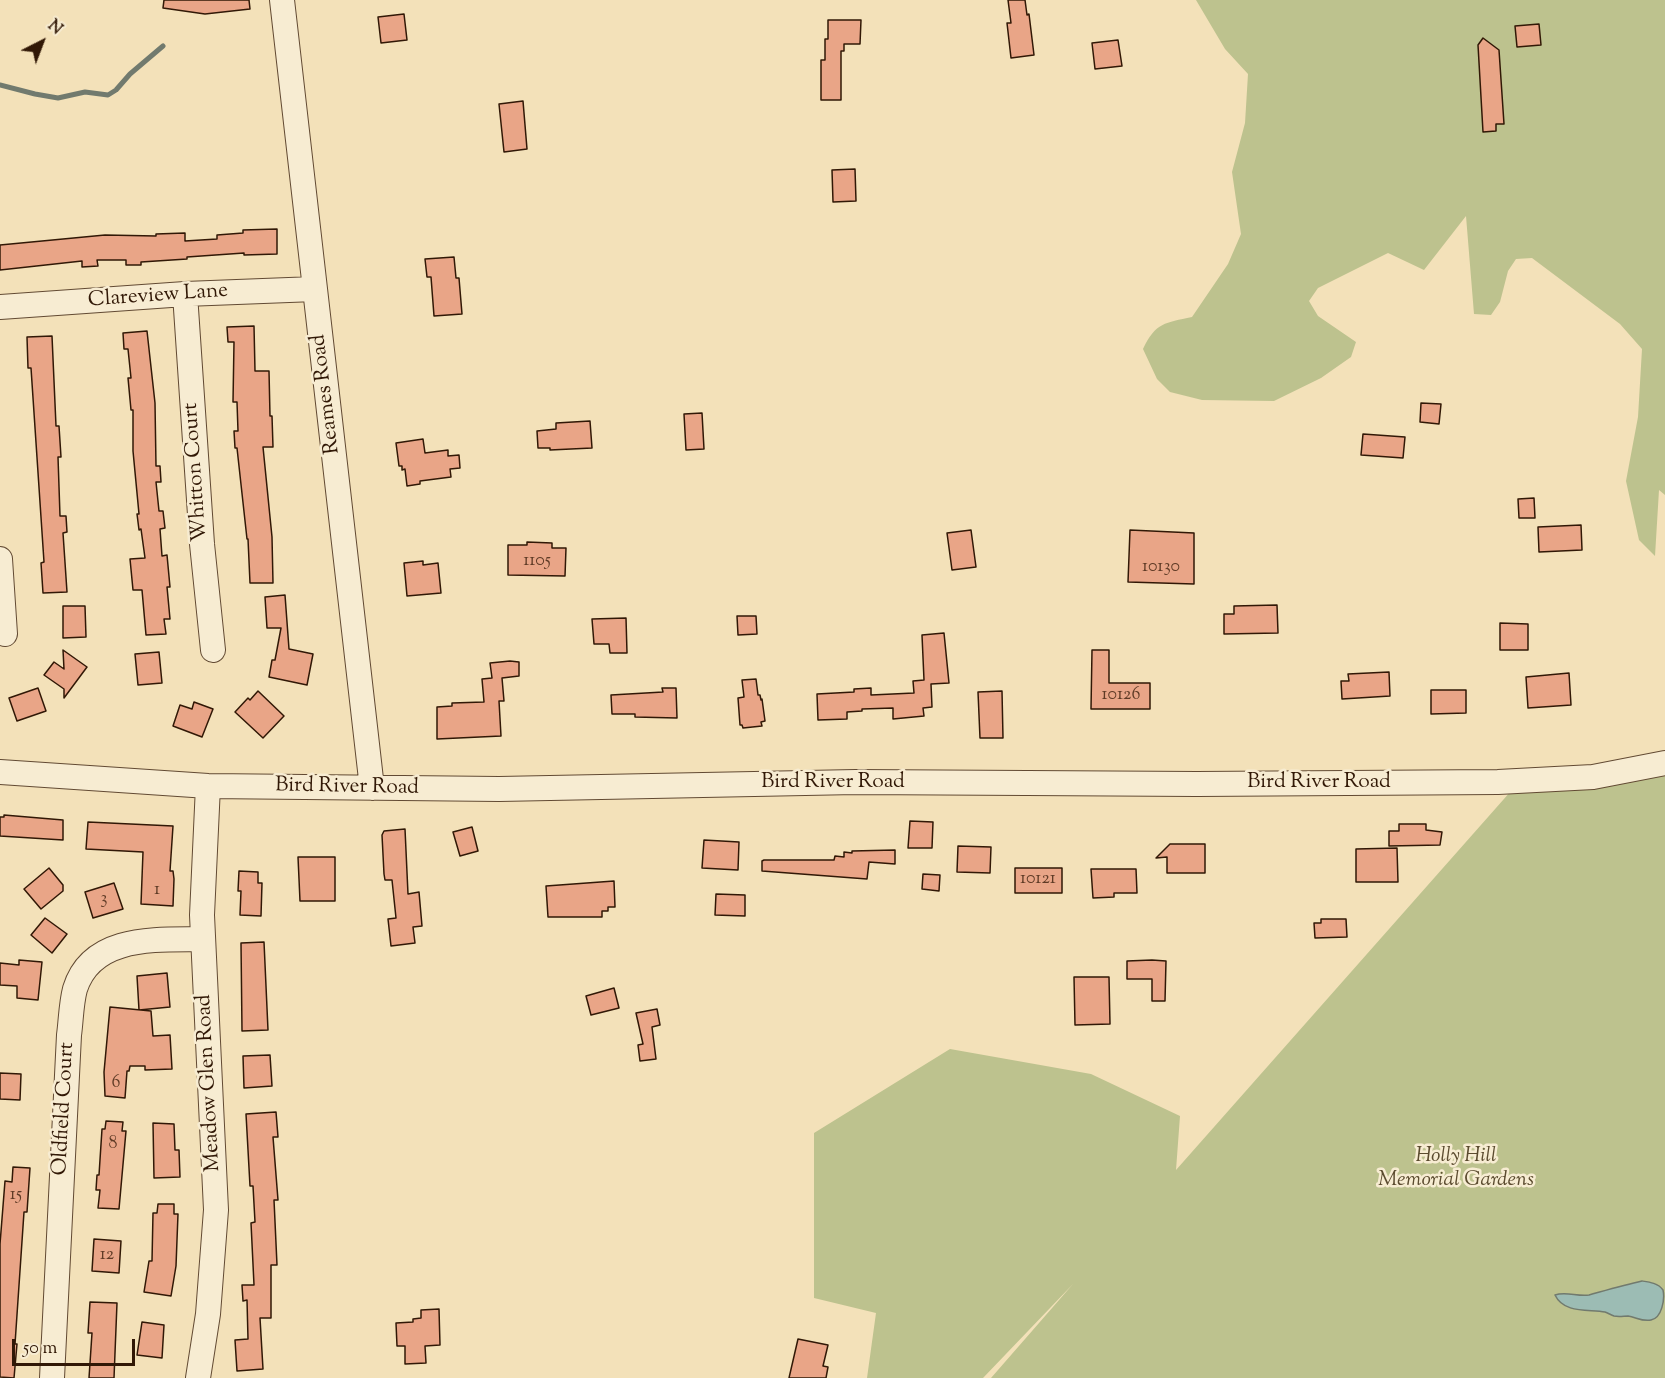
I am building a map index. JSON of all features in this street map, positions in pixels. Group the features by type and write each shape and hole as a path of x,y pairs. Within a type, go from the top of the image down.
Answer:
{"street":[{"name":"Reames Road","path":"282,0 372,788"},
{"name":"Clareview Lane","path":"0,307 185,294 315,290"},
{"name":"Whitton Court","path":"185,294 202,544 213,650"},
{"path":"0,559 5,634"},
{"name":"Bird River Road","path":"0,772 208,786 552,788 856,782 1209,784 1498,782 1593,777 1665,763"},
{"name":"Meadow Glen Road","path":"198,1378 208,1314 216,1210 202,915 208,786"},
{"name":"Oldfield Court","path":"52,1378 69,1035 75,990 82,975 93,962 103,953 125,943 203,939"}],"green space":[{"path":"1196,0 1665,0 1665,495 1659,490 1655,556 1639,540 1626,481 1638,417 1642,349 1620,324 1532,258 1516,259 1508,271 1500,302 1491,315 1474,314 1466,216 1424,270 1388,253 1318,288 1309,301 1318,316 1356,342 1351,357 1321,378 1274,401 1202,400 1170,392 1157,379 1143,349 1152,333 1162,325 1192,317 1228,264 1241,234 1232,172 1245,123 1248,74 1225,49"},
{"name":"Holly Hill Memorial Gardens","path":"1665,774 1665,1378 991,1378 1073,1284 983,1378 867,1378 876,1313 814,1298 814,1133 950,1049 1091,1074 1180,1116 1176,1170 1511,791 1653,778"}],"water":[{"path":"1642,1281 1656,1284 1663,1290 1663,1303 1655,1319 1642,1320 1571,1308 1559,1301 1555,1295 1589,1295"}],"building":[{"path":"164,0 249,0 250,9 205,14 163,8"},
{"path":"1008,0 1025,0 1034,55 1011,58 1007,23 1011,23"},
{"path":"404,14 407,40 381,43 378,17"},
{"path":"828,20 861,20 860,44 844,44 844,51 841,51 841,100 821,100 821,60 825,60"},
{"path":"1539,24 1541,45 1517,47 1515,26"},
{"path":"1483,38 1499,50 1504,124 1496,124 1496,131 1483,132 1478,45"},
{"path":"1118,40 1122,66 1095,69 1092,43"},
{"path":"523,101 527,149 504,152 499,104"},
{"path":"855,169 856,201 833,202 832,170"},
{"path":"277,229 277,254 244,255 244,253 187,257 187,259 141,262 141,265 126,265 126,260 97,260 98,266 82,267 82,261 0,270 0,245 105,235 156,236 156,234 185,233 185,241 217,239 217,235 243,233 243,230"},
{"path":"454,257 456,278 459,278 462,314 434,316 431,277 427,277 425,259"},
{"path":"254,326 255,371 269,371 273,447 263,447 272,537 273,583 250,583 248,539 237,448 235,448 234,431 238,431 237,402 233,402 234,342 228,342 227,327"},
{"path":"147,331 155,403 156,466 160,466 161,482 156,482 159,511 163,511 165,528 160,529 162,556 167,555 170,619 164,619 166,634 146,635 142,590 133,590 130,559 145,558 137,514 139,514 133,451 133,410 131,410 128,378 131,378 128,349 124,349 123,333"},
{"path":"52,336 56,426 59,426 61,457 58,457 60,516 66,516 67,532 63,533 67,592 43,593 41,563 44,562 27,337"},
{"path":"1421,403 1441,404 1439,424 1420,422"},
{"path":"702,413 704,449 686,450 684,414"},
{"path":"590,421 592,448 550,450 550,448 538,448 537,431 556,429 556,423"},
{"path":"1363,434 1405,437 1403,458 1361,455"},
{"path":"423,439 425,453 448,450 448,456 459,455 460,468 450,469 451,477 420,481 420,484 407,486 405,469 402,470 402,466 399,466 396,443"},
{"path":"1534,498 1535,518 1519,518 1518,499"},
{"path":"1581,525 1582,550 1539,552 1538,527"},
{"path":"971,530 976,567 952,570 947,533"},
{"path":"1130,530 1194,533 1194,584 1128,582"},
{"path":"527,542 552,543 552,548 566,548 565,576 508,575 508,545 527,545"},
{"path":"423,561 423,565 438,563 441,593 407,596 404,563"},
{"path":"285,595 289,649 313,654 307,685 269,677 281,628 267,628 265,597"},
{"path":"1277,605 1278,633 1224,634 1224,614 1234,614 1234,606"},
{"path":"63,606 85,606 86,637 63,638"},
{"path":"737,616 756,616 757,634 738,635"},
{"path":"626,618 627,653 610,653 609,644 594,644 592,619"},
{"path":"1500,623 1528,624 1528,650 1500,650"},
{"path":"944,633 949,683 931,684 932,707 923,708 924,716 893,719 893,708 862,709 862,711 847,712 847,719 818,720 817,694 854,692 854,689 871,688 871,695 914,693 913,681 924,680 922,635"},
{"path":"63,650 87,667 64,698 64,689 44,675 54,662 64,669"},
{"path":"1092,650 1109,650 1109,683 1150,683 1150,709 1091,709"},
{"path":"159,652 162,683 138,685 135,654"},
{"path":"519,662 519,676 502,678 504,701 499,701 501,736 437,739 437,707 452,706 452,703 484,702 482,679 492,678 490,663"},
{"path":"1389,672 1390,696 1342,699 1341,681 1349,681 1348,674"},
{"path":"1569,673 1571,705 1528,708 1526,677"},
{"path":"756,679 765,721 761,722 762,726 743,728 740,725 738,698 744,697 742,680"},
{"path":"38,688 46,711 17,721 9,698"},
{"path":"662,688 676,688 677,718 612,714 611,695 663,692"},
{"path":"1431,690 1466,690 1466,713 1431,714"},
{"path":"258,691 284,716 263,738 235,712"},
{"path":"1002,691 1003,738 980,738 978,692"},
{"path":"194,702 213,709 202,737 173,726 180,705 192,709"},
{"path":"4,815 63,820 63,840 0,836 0,817"},
{"path":"910,821 933,822 932,848 908,848"},
{"path":"88,822 173,826 170,871 173,871 174,879 173,906 141,904 143,852 86,849"},
{"path":"1399,824 1426,824 1426,830 1442,832 1440,845 1389,846 1389,831 1399,831"},
{"path":"472,827 478,851 460,856 453,832"},
{"path":"405,829 408,894 419,892 422,926 413,927 415,943 391,946 388,919 396,918 392,880 385,880 382,835 384,831"},
{"path":"704,840 739,842 738,870 702,868"},
{"path":"1170,844 1205,844 1205,873 1167,873 1167,857 1156,858"},
{"path":"958,846 991,847 990,873 957,872"},
{"path":"1397,848 1398,882 1356,882 1356,849"},
{"path":"895,850 895,864 869,862 867,879 762,871 764,860 834,860 835,856 844,857 844,852"},
{"path":"298,857 335,857 335,901 300,901"},
{"path":"49,868 63,885 63,891 41,909 24,889"},
{"path":"1015,868 1062,868 1062,893 1015,893"},
{"path":"1091,869 1136,869 1137,893 1114,893 1114,897 1093,898"},
{"path":"239,871 258,872 258,883 262,883 261,916 240,915"},
{"path":"923,874 940,875 939,891 922,889"},
{"path":"614,881 615,907 608,907 608,911 602,911 602,917 548,917 546,886"},
{"path":"114,883 123,909 93,918 85,892"},
{"path":"716,894 745,895 745,916 715,915"},
{"path":"45,918 67,934 52,953 31,935"},
{"path":"1321,919 1346,919 1347,937 1315,938 1314,923 1321,923"},
{"path":"264,942 268,1030 242,1031 241,943"},
{"path":"19,960 42,962 38,1000 17,998 17,986 0,985 0,963 19,965"},
{"path":"1127,961 1166,961 1165,1001 1152,1001 1152,979 1127,979"},
{"path":"167,973 170,1007 139,1010 137,976"},
{"path":"1074,977 1109,977 1110,1024 1075,1025"},
{"path":"614,988 619,1008 591,1015 586,996"},
{"path":"110,1007 151,1011 153,1036 170,1035 172,1069 145,1070 145,1066 130,1066 127,1071 125,1098 105,1096 104,1072"},
{"path":"657,1009 660,1025 652,1027 656,1059 640,1061 638,1045 643,1044 636,1013"},
{"path":"270,1055 272,1086 244,1088 243,1056"},
{"path":"0,1073 21,1074 20,1100 0,1099"},
{"path":"276,1112 278,1137 273,1137 278,1200 274,1200 277,1265 271,1265 271,1318 260,1318 263,1369 237,1371 235,1340 248,1339 247,1300 243,1301 242,1285 254,1285 251,1223 255,1222 253,1186 250,1186 246,1114"},
{"path":"106,1121 123,1122 122,1131 126,1131 119,1209 98,1208 100,1190 96,1190 97,1175 99,1175 102,1129 105,1129"},
{"path":"153,1123 174,1124 175,1150 179,1150 180,1177 154,1178"},
{"path":"13,1167 30,1168 27,1212 24,1212 14,1378 0,1377 0,1244 5,1181 12,1182"},
{"path":"158,1204 174,1204 174,1214 178,1214 176,1266 171,1296 144,1292 149,1261 152,1261 153,1213 157,1213"},
{"path":"94,1239 121,1241 119,1273 92,1271"},
{"path":"90,1302 117,1303 114,1378 89,1378 92,1333 88,1333"},
{"path":"439,1309 440,1345 425,1346 426,1363 405,1364 405,1346 397,1346 396,1323 413,1322 413,1319 421,1318 421,1310"},
{"path":"142,1322 164,1325 162,1358 137,1355"},
{"path":"798,1339 828,1345 823,1366 828,1367 826,1378 789,1378"}],"waterway":[{"path":"0,85 58,98 85,92 108,95 163,46"}]}
